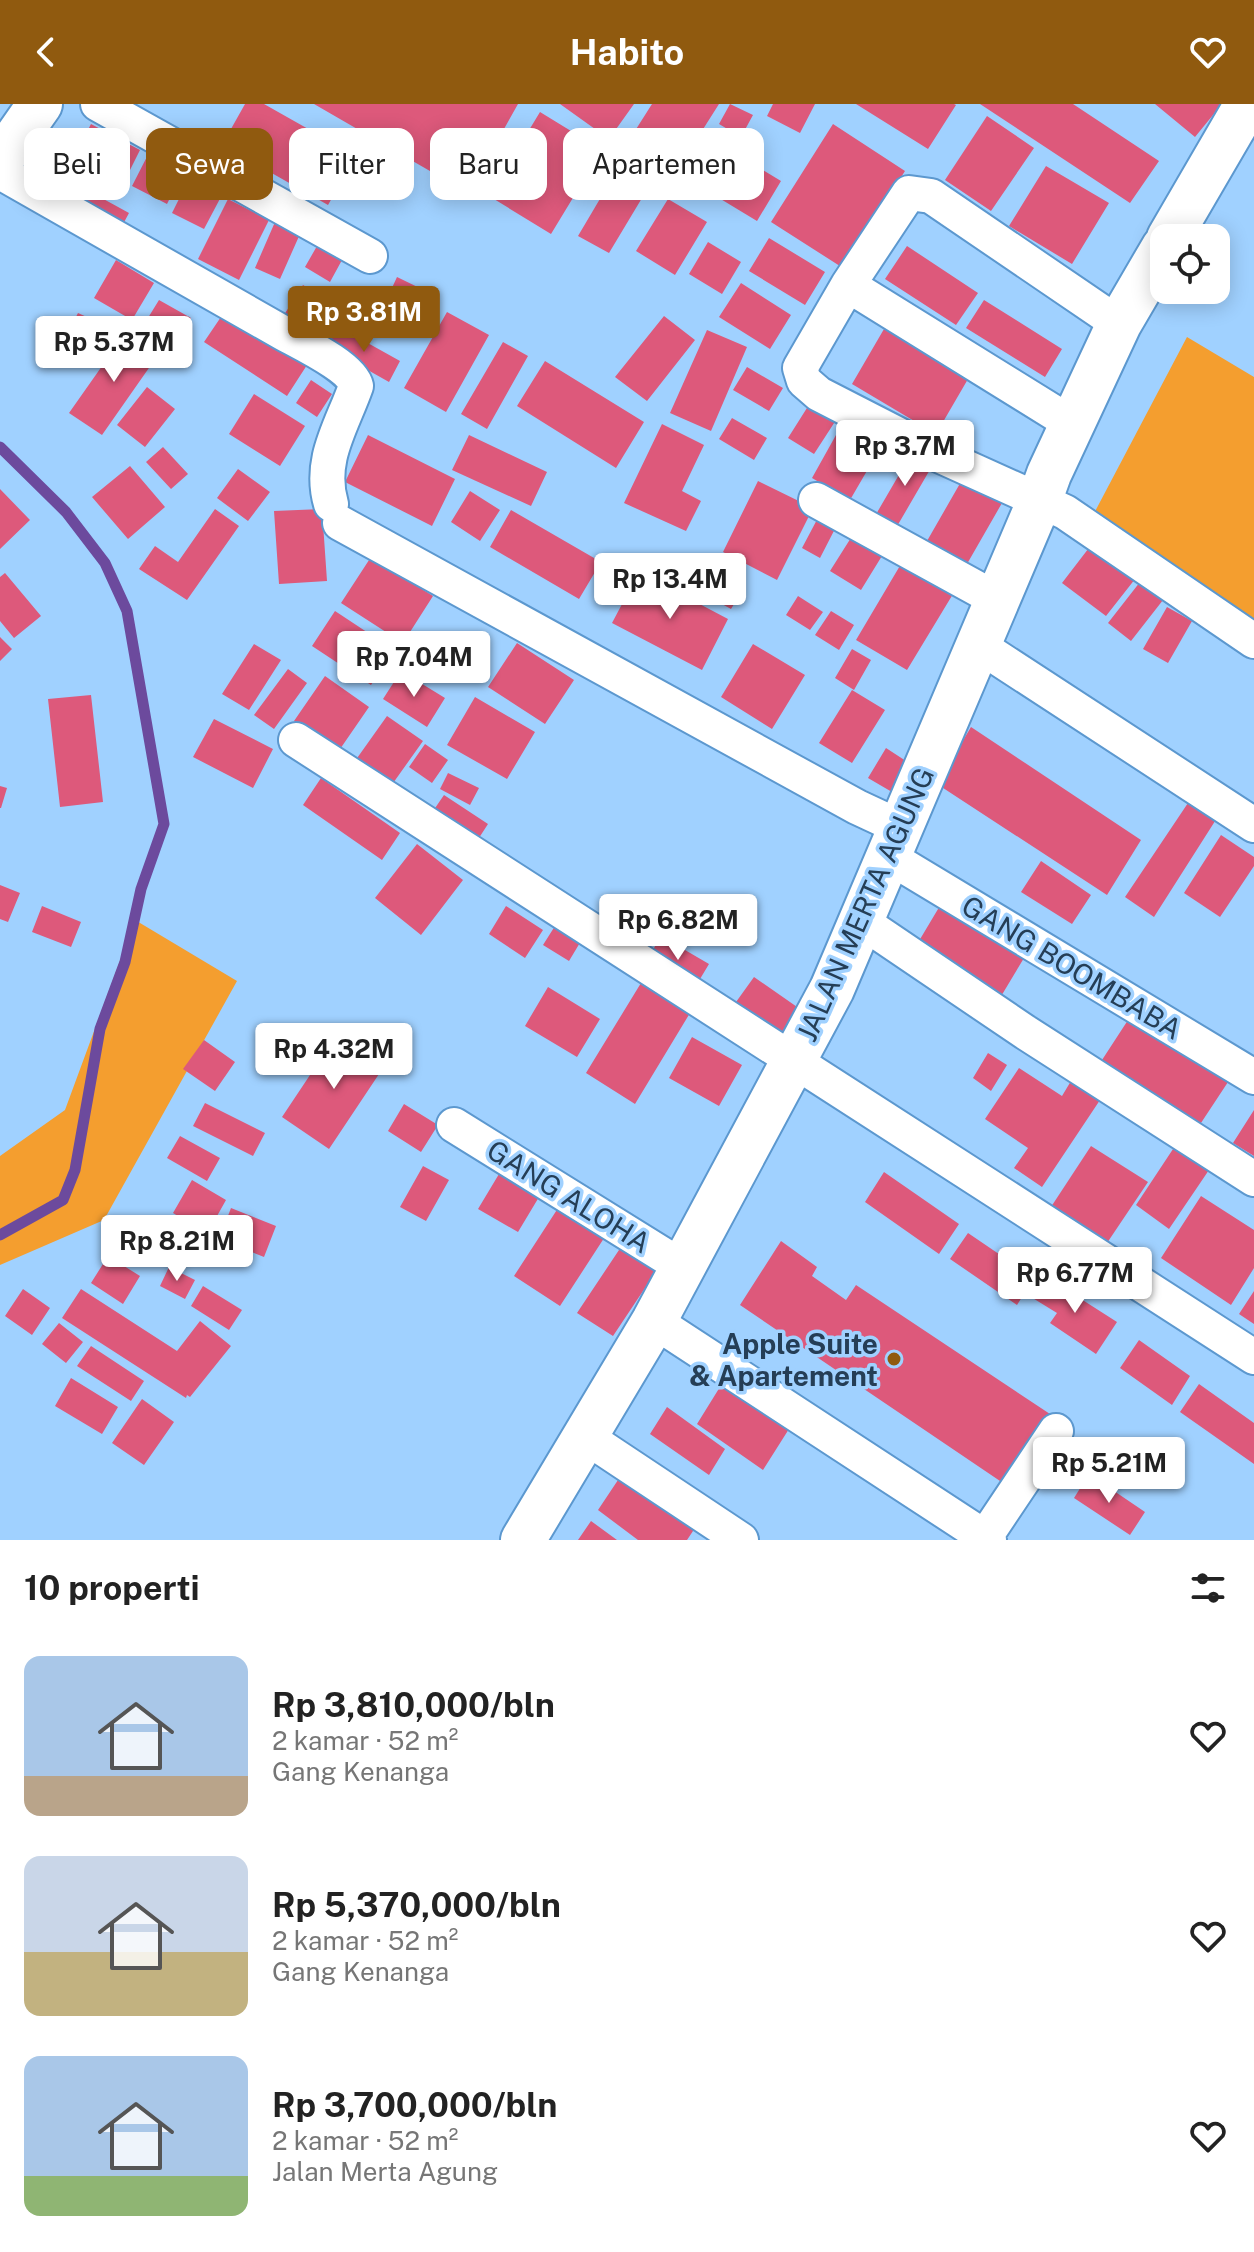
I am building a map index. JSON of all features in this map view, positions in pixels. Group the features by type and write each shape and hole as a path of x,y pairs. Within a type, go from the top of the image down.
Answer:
{"street":[{"path":"0,161 40,104"},
{"path":"98,104 370,256"},
{"path":"1177,224 1247,104"},
{"name":"GANG BOOMBABA","path":"0,172 299,342 353,378 356,386 334,436 329,466 328,492 336,514 857,807 895,842 1254,1077"},
{"path":"1119,324 931,196 909,193 848,285 800,368 804,381 819,394 1065,512 1254,641"},
{"name":"JALAN MERTA AGUNG","path":"523,1540 684,1268 832,989 1049,474 1119,324 1150,271"},
{"path":"848,285 1074,425"},
{"path":"816,500 998,600"},
{"path":"978,645 1254,825"},
{"path":"296,740 1254,1357"},
{"path":"861,921 1037,1040 1254,1179"},
{"name":"GANG ALOHA","path":"454,1125 684,1268"},
{"path":"654,1321 987,1538 1056,1431"},
{"path":"586,1437 741,1540"}],"shaded area":[{"path":"1187,337 1254,377 1254,656 1081,538"},
{"path":"135,920 237,981 104,1220 0,1265 0,1156 65,1110"}],"building":[{"path":"245,104 264,104 306,128 289,128 289,183 273,174 273,128 232,128"},
{"path":"314,104 518,104 505,128 430,128 430,171 414,162 414,128 356,128"},
{"path":"560,104 634,104 617,128 594,128"},
{"path":"652,104 719,104 704,128 637,128"},
{"path":"730,104 753,115 746,128 726,128 719,124"},
{"path":"773,104 815,104 800,133 767,116"},
{"path":"856,104 954,104 956,105 928,149"},
{"path":"980,104 1073,104 1159,161 1130,203"},
{"path":"1155,104 1222,104 1195,137"},
{"path":"540,112 566,128 563,128 563,200 572,200 551,234 496,200 547,200 547,128 530,128"},
{"path":"987,116 1034,148 991,211 945,180"},
{"path":"833,124 905,171 843,268 771,222"},
{"path":"130,145 140,150 130,170"},
{"path":"146,159 146,193 132,186"},
{"path":"1046,166 1109,203 1072,264 1009,226"},
{"path":"764,171 781,181 757,221 722,200 764,200"},
{"path":"74,200 105,200 129,213 122,226"},
{"path":"178,200 219,200 204,229 172,213"},
{"path":"228,200 269,220 239,280 198,259"},
{"path":"599,200 641,200 609,253 578,236"},
{"path":"667,200 707,222 675,275 636,251"},
{"path":"275,222 300,234 280,279 255,268"},
{"path":"769,238 825,272 805,305 749,271"},
{"path":"708,242 741,262 722,294 689,274"},
{"path":"317,246 342,260 330,282 305,267"},
{"path":"907,246 978,293 956,325 885,279"},
{"path":"116,260 154,283 132,320 94,298"},
{"path":"397,277 436,296 424,320 386,301"},
{"path":"741,283 791,315 770,349 719,317"},
{"path":"303,285 341,308 320,342 282,318"},
{"path":"159,300 191,318 174,346 143,326"},
{"path":"984,300 1062,349 1045,377 966,328"},
{"path":"225,311 307,365 287,396 204,342"},
{"path":"398,311 406,319 391,335 382,327"},
{"path":"447,312 489,335 446,412 404,388"},
{"path":"78,313 111,328 96,359 63,342"},
{"path":"664,316 695,340 647,401 615,377"},
{"path":"339,327 400,361 389,382 327,347"},
{"path":"884,329 968,379 936,434 852,384"},
{"path":"707,330 747,347 711,431 670,413"},
{"path":"126,332 158,355 102,435 69,413"},
{"path":"503,342 528,356 487,429 461,414"},
{"path":"545,361 644,422 616,468 517,406"},
{"path":"747,367 783,388 769,411 733,390"},
{"path":"311,380 332,394 317,417 296,403"},
{"path":"147,387 175,409 145,447 117,425"},
{"path":"254,394 305,426 280,466 229,434"},
{"path":"812,400 838,417 814,454 788,438"},
{"path":"732,418 767,438 754,460 719,439"},
{"path":"662,424 704,445 682,491 701,501 686,531 624,503"},
{"path":"368,435 455,479 432,526 345,482"},
{"path":"469,435 547,472 531,506 452,470"},
{"path":"836,435 875,457 850,500 812,478"},
{"path":"163,447 188,474 171,489 146,462"},
{"path":"914,449 935,461 896,528 875,516"},
{"path":"130,466 165,507 128,539 92,497"},
{"path":"238,469 270,492 248,521 217,498"},
{"path":"962,480 1002,503 967,564 927,541"},
{"path":"758,481 813,508 777,580 723,552"},
{"path":"0,489 30,520 0,549"},
{"path":"470,491 500,510 480,541 451,522"},
{"path":"215,509 239,526 187,600 139,569 155,546 178,562"},
{"path":"322,509 327,581 279,584 274,511"},
{"path":"511,510 601,562 579,599 490,547"},
{"path":"820,514 838,523 820,558 802,548"},
{"path":"854,533 885,551 861,590 830,571"},
{"path":"1095,540 1139,574 1106,616 1062,583"},
{"path":"371,557 433,596 403,643 341,603"},
{"path":"901,564 953,594 907,670 856,640"},
{"path":"703,569 742,591 731,609 693,588"},
{"path":"639,572 728,619 702,670 612,623"},
{"path":"5,573 41,616 14,638 0,621 0,577"},
{"path":"1140,582 1163,600 1131,641 1108,623"},
{"path":"798,596 823,612 810,630 786,615"},
{"path":"1167,607 1192,621 1168,663 1143,649"},
{"path":"335,611 394,650 371,685 312,646"},
{"path":"831,611 854,625 839,650 815,635"},
{"path":"462,633 488,651 473,673 447,655"},
{"path":"0,637 12,649 0,661"},
{"path":"517,643 574,680 545,724 488,687"},
{"path":"254,644 281,660 249,710 222,694"},
{"path":"753,644 805,675 772,729 721,697"},
{"path":"852,649 871,660 854,690 835,678"},
{"path":"288,669 307,683 274,729 254,715"},
{"path":"401,671 445,698 427,727 383,699"},
{"path":"325,676 369,707 338,752 294,721"},
{"path":"852,690 885,710 852,763 819,743"},
{"path":"91,695 103,802 60,807 48,699"},
{"path":"475,697 535,732 507,779 447,745"},
{"path":"387,716 423,741 391,786 355,761"},
{"path":"214,719 273,749 253,788 193,757"},
{"path":"971,727 1141,840 1107,895 937,784"},
{"path":"425,744 448,760 432,783 409,767"},
{"path":"886,748 909,763 892,792 868,778"},
{"path":"448,773 479,788 470,805 440,789"},
{"path":"321,778 400,833 382,860 303,805"},
{"path":"0,786 7,788 1,808 0,808"},
{"path":"444,795 488,824 475,844 431,814"},
{"path":"1190,800 1217,818 1154,917 1125,897"},
{"path":"1221,835 1254,857 1254,866 1220,917 1184,893"},
{"path":"417,844 463,880 421,935 375,898"},
{"path":"1041,861 1091,895 1072,924 1021,892"},
{"path":"0,885 20,893 8,922 0,919"},
{"path":"944,899 1024,958 994,1008 913,951"},
{"path":"42,906 81,922 71,947 32,932"},
{"path":"506,906 543,930 525,958 489,934"},
{"path":"555,926 581,941 569,961 543,945"},
{"path":"661,936 709,964 694,989 647,960"},
{"path":"754,977 800,1009 778,1042 731,1009"},
{"path":"641,983 690,1013 635,1104 586,1073"},
{"path":"548,987 600,1019 577,1057 525,1026"},
{"path":"1130,1017 1228,1082 1199,1126 1102,1060"},
{"path":"338,1033 385,1065 329,1149 282,1117"},
{"path":"692,1037 742,1065 719,1106 669,1078"},
{"path":"204,1040 235,1062 215,1091 183,1069"},
{"path":"988,1053 1007,1065 991,1091 973,1078"},
{"path":"1019,1068 1062,1096 1071,1081 1100,1100 1042,1187 1014,1168 1028,1148 985,1119"},
{"path":"205,1103 265,1133 253,1156 193,1126"},
{"path":"404,1104 438,1125 421,1152 388,1131"},
{"path":"1254,1110 1254,1156 1233,1143"},
{"path":"180,1136 220,1158 207,1181 167,1158"},
{"path":"1177,1143 1211,1167 1169,1229 1136,1205"},
{"path":"1091,1146 1148,1182 1105,1246 1049,1210"},
{"path":"505,1164 545,1187 518,1232 478,1209"},
{"path":"423,1166 449,1180 426,1221 400,1207"},
{"path":"884,1172 959,1224 939,1254 865,1202"},
{"path":"192,1180 226,1200 207,1234 173,1213"},
{"path":"1201,1196 1254,1230 1254,1268 1231,1305 1161,1258"},
{"path":"562,1202 608,1232 560,1306 514,1276"},
{"path":"231,1208 276,1226 264,1257 219,1239"},
{"path":"968,1233 1034,1278 1017,1305 950,1259"},
{"name":"Apple Suite & Apartement","path":"781,1241 817,1267 812,1276 846,1300 856,1285 1050,1414 1003,1483 740,1305"},
{"path":"623,1244 659,1267 613,1336 577,1313"},
{"path":"108,1256 140,1276 123,1304 91,1283"},
{"path":"169,1267 195,1280 185,1299 160,1286"},
{"path":"1045,1276 1117,1322 1096,1354 1050,1323 1057,1313 1031,1297"},
{"path":"203,1286 242,1310 229,1330 191,1306"},
{"path":"23,1289 50,1308 32,1335 5,1316"},
{"path":"81,1289 177,1351 200,1321 231,1346 186,1398 62,1318"},
{"path":"1254,1291 1254,1324 1239,1314"},
{"path":"59,1323 83,1342 66,1363 42,1344"},
{"path":"1139,1340 1190,1376 1172,1405 1120,1368"},
{"path":"91,1346 144,1381 131,1401 77,1366"},
{"path":"728,1374 794,1421 763,1470 697,1424"},
{"path":"71,1378 118,1407 102,1434 55,1406"},
{"path":"1199,1384 1254,1423 1254,1464 1180,1412"},
{"path":"142,1399 174,1422 144,1465 112,1443"},
{"path":"667,1407 725,1449 709,1475 650,1434"},
{"path":"622,1474 695,1528 687,1540 638,1540 598,1510"},
{"path":"1089,1474 1145,1512 1130,1535 1074,1498"},
{"path":"591,1521 617,1540 578,1540"}],"waterway":[{"path":"0,447 66,512 105,563 127,611 164,824 141,889 125,962 100,1029 75,1170 63,1200 0,1235"}],"place":[{"name":"Apple Suite & Apartement","path":"894,1359"}]}
